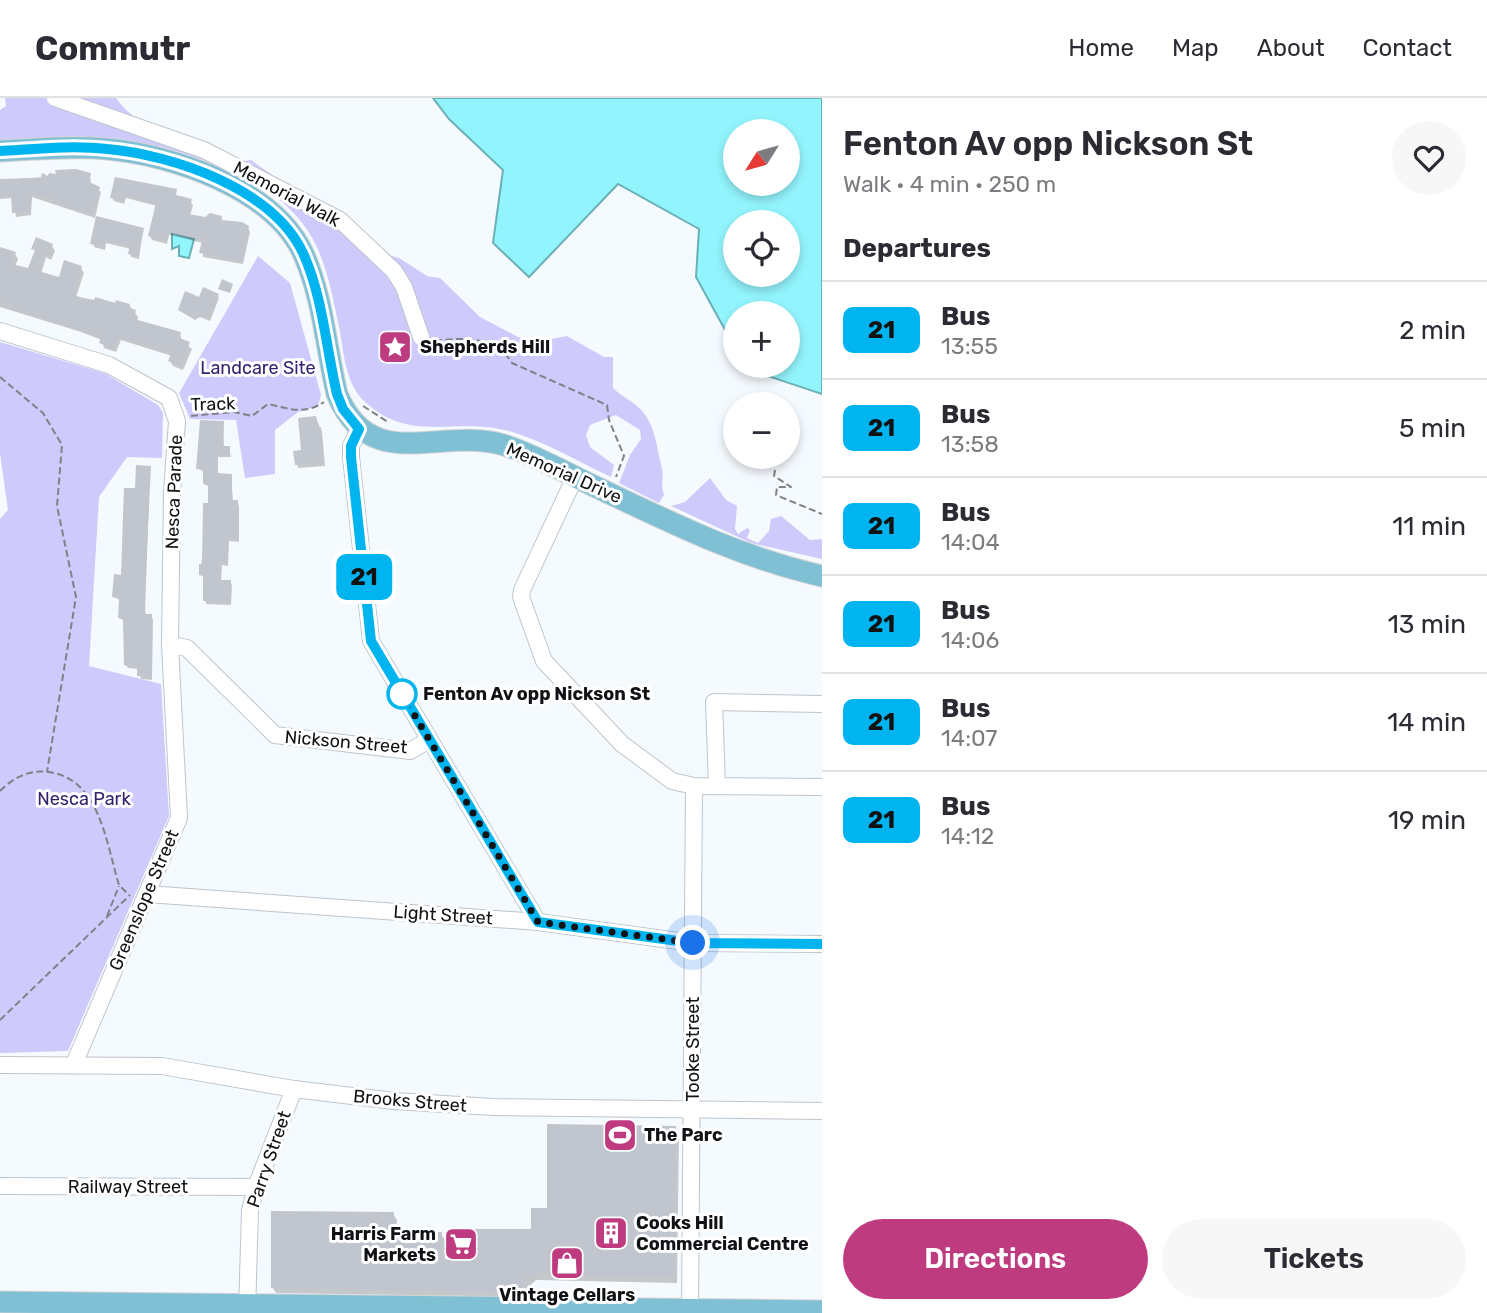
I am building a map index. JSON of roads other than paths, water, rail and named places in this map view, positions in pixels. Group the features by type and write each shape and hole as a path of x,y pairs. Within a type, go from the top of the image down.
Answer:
{"main road":[{"path":"0,151 88,147 120,150 200,172 271,211 290,232 307,265 337,394 343,409 359,429"},
{"name":"Memorial Drive","path":"359,429 387,443 420,444 455,439 501,444 726,548 822,576"},
{"path":"0,1302 247,1309 822,1311"}],"street":[{"name":"Memorial Walk","path":"55,98 204,150 340,220 394,271 404,288 421,337"},
{"name":"Nesca Parade","path":"0,331 109,365 169,398 176,417 170,645"},
{"path":"359,429 351,446 351,457 371,641 538,922"},
{"path":"575,477 522,590 521,597 544,661 622,744 672,781 694,786 822,787"},
{"name":"Nickson Street","path":"170,645 187,648 275,735 410,751 429,740"},
{"name":"Greenslope Street","path":"74,1064 140,896 179,817 170,645"},
{"path":"717,786 714,702 822,704"},
{"name":"Tooke Street","path":"690,1311 694,786"},
{"name":"Light Street","path":"140,896 538,922 693,943 822,944"},
{"name":"Brooks Street","path":"0,1065 162,1066 294,1089 394,1101 495,1107 822,1111"},
{"name":"Parry Street","path":"247,1309 250,1210 256,1187 294,1089"},
{"name":"Railway Street","path":"0,1186 256,1187"}],"water":[{"path":"433,98 822,98 822,394 774,378 800,378 800,301 723,301 723,326 696,277 699,229 618,184 529,277 493,243 503,170 449,119"},
{"path":"172,233 194,239 189,258 179,256 179,246 172,249"}],"place":[{"name":"Shepherds Hill","path":"395,347"},
{"name":"Fenton Av opp Nickson St","path":"402,694"},
{"name":"The Parc","path":"620,1135"},
{"name":"Cooks Hill Commercial Centre","path":"611,1233"},
{"name":"Harris Farm Markets","path":"461,1244"},
{"name":"Vintage Cellars","path":"567,1263"}],"park label":[{"name":"Landcare Site","path":"258,368"},
{"name":"Nesca Park","path":"84,799"}]}
